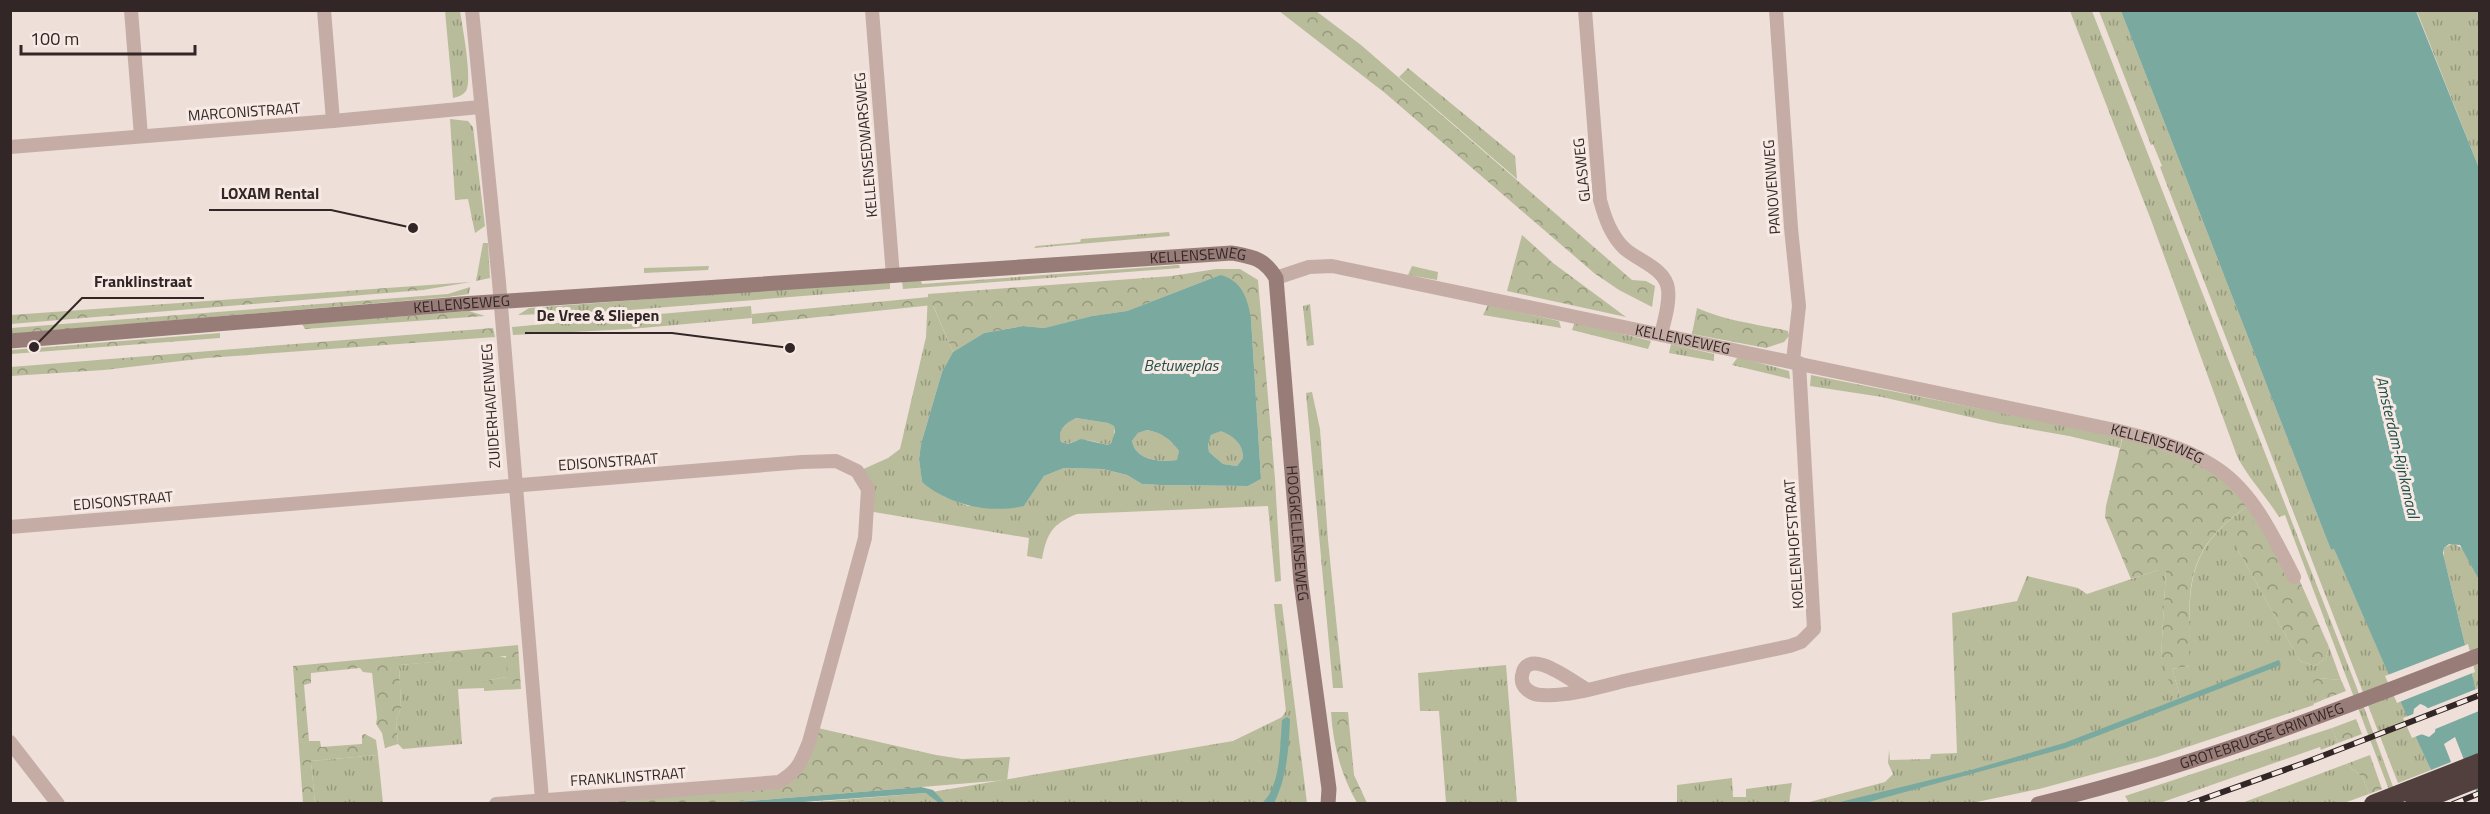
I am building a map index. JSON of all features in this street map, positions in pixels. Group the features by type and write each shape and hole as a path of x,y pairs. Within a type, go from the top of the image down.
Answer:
{"highway":[{"path":"2373,804 2480,762"},
{"path":"2414,804 2480,778"}],"main road":[{"name":"KELLENSEWEG","path":"10,341 500,301 1232,253 1254,258 1268,265 1275,278"},
{"name":"HOOGKELLENSEWEG","path":"1275,278 1301,582 1329,796 1337,804"},
{"name":"GROTEBRUGSE GRINTWEG","path":"2038,804 2210,756 2480,655"}],"street":[{"path":"131,10 141,136"},
{"path":"324,10 333,121"},
{"name":"ZUIDERHAVENWEG","path":"472,10 500,301 542,799"},
{"name":"KELLENSEDWARSWEG","path":"872,10 893,276"},
{"name":"GLASWEG","path":"1585,10 1600,200 1605,219 1617,240 1664,276 1668,288 1668,299 1661,335"},
{"name":"PANOVENWEG","path":"1776,10 1791,228 1799,306 1796,362"},
{"name":"MARCONISTRAAT","path":"10,147 480,107"},
{"name":"KELLENSEWEG","path":"1275,278 1309,267 1332,266 1796,362 2154,440 2190,453 2211,464 2241,489 2257,509 2294,577"},
{"name":"KOELENHOFSTRAAT","path":"1586,689 1790,646 1801,642 1814,629 1796,362"},
{"name":"EDISONSTRAAT","path":"10,528 514,485 836,461 856,471 868,489 865,538 809,742 792,775 779,782 763,783"},
{"path":"10,742 58,804"},
{"name":"FRANKLINSTRAAT","path":"496,804 763,783"}],"green space":[{"path":"445,11 460,11 468,65 466,91 453,98"},
{"path":"1279,11 1316,11 1361,45 1632,280 1646,281 1655,286 1652,307 1619,290 1594,273 1385,93"},
{"path":"2070,11 2092,11 2355,683 2399,803 2394,803 2285,515 2279,517 2237,456 2151,220"},
{"path":"2099,11 2121,11 2331,550 2334,549 2431,770 2398,783 2160,167 2162,166 2153,144 2151,145"},
{"path":"2416,11 2479,11 2479,168 2418,14"},
{"path":"1408,68 1515,156 1517,179 1399,77"},
{"path":"450,119 468,121 473,127 485,226 475,233 468,199 455,200"},
{"path":"1169,232 1170,236 1034,248 1080,242 1081,239"},
{"path":"1522,235 1553,263 1626,317 1507,291"},
{"path":"483,243 488,243 490,278 476,281"},
{"path":"1179,265 1180,268 903,289 902,281 921,281 922,284"},
{"path":"709,266 708,270 644,273 644,268"},
{"path":"1412,266 1438,272 1437,280 1408,275"},
{"path":"1216,269 1240,269 1258,280 1275,479 1261,479 1251,319 1220,275 1127,311 1092,316 1044,328 1023,326 984,333 953,352 933,305 752,324 752,314 929,297 928,294 1172,276"},
{"path":"890,281 890,289 617,311 518,315 529,308"},
{"path":"471,282 423,290 11,324 11,315"},
{"path":"470,287 469,294 448,297 11,334 11,328 448,294"},
{"path":"928,294 953,352 942,372 921,444 919,459 922,482 945,497 968,506 1024,506 1044,476 1064,468 1103,469 1127,475 1142,484 1161,485 1248,486 1261,479 1275,479 1281,581 1275,582 1268,506 1077,514 1052,530 1042,559 1027,556 1029,538 868,511 859,471 888,458 900,449 926,337"},
{"path":"1310,304 1314,345 1307,346 1303,306"},
{"path":"1488,305 1559,321 1561,328 1483,315"},
{"path":"751,306 752,318 631,329 513,335 512,327"},
{"path":"1697,308 1730,319 1788,331 1789,336 1784,342 1766,348 1692,334"},
{"path":"469,311 485,316 305,329 302,324"},
{"path":"1575,322 1651,341 1648,349 1572,330"},
{"path":"493,328 495,337 207,358 104,370 11,376 11,367"},
{"path":"220,333 220,338 11,354 11,350"},
{"path":"1671,344 1714,354 1714,361 1669,353"},
{"path":"1738,357 1789,371 1790,379 1732,365"},
{"path":"1811,375 2122,437 2120,448 1882,397 1810,386"},
{"path":"1312,392 1320,429 1328,540 1343,688 1333,688 1306,393"},
{"path":"1076,418 1114,426 1112,441 1108,445 1083,440 1068,444 1061,442 1060,434 1063,427"},
{"path":"1147,430 1165,437 1172,443 1179,451 1178,460 1150,459 1138,453 1132,441 1138,433"},
{"path":"1222,430 1240,445 1243,458 1237,466 1223,464 1209,452 1208,445 1211,435"},
{"path":"2123,436 2210,467 2249,505 2226,523 2210,540 2200,557 2190,594 2189,666 2172,669 2181,699 2176,701 2161,657 2166,570 2158,570 2131,579 2105,517"},
{"path":"2249,505 2260,521 2238,550 2300,661 2315,666 2326,658 2329,647 2341,680 2318,678 2322,697 2325,699 2314,705 2157,757 2039,789 1972,803 1802,804 1885,782 1893,774 1888,763 1889,750 1890,760 1930,759 1931,754 1957,753 1952,613 2017,601 2027,576 2078,588 2087,594 2158,570 2166,570 2161,657 2181,699 2172,669 2189,666 2191,594 2200,557 2211,540 2227,523"},
{"path":"2260,521 2291,561 2329,647 2326,658 2315,666 2300,661 2238,550 2235,541 2237,530 2249,522"},
{"path":"2453,543 2463,549 2479,580 2479,703 2444,557 2444,548"},
{"path":"1274,604 1282,604 1307,803 790,804 926,793 1233,741 1282,717 1286,711"},
{"path":"518,645 521,689 484,691 484,681 507,677 506,656 399,665 401,708 396,720 398,744 385,748 382,733 376,724 372,673 363,672 360,668 311,673 311,683 304,685 309,741 320,741 321,747 362,744 362,735 365,734 376,740 378,755 311,761 315,803 303,803 293,666"},
{"path":"498,656 507,658 507,677 484,681 484,688 458,689 462,744 403,749 398,744 396,720 401,708 399,665"},
{"path":"1506,665 1517,803 1446,803 1439,711 1420,711 1418,673"},
{"path":"2318,678 2341,680 2346,691 2325,699 2319,694 2313,681"},
{"path":"1331,712 1348,712 1354,775 1367,803 1357,803 1346,782 1336,748"},
{"path":"2356,719 2362,734 2338,743 2332,728"},
{"path":"818,728 962,759 1010,757 1007,780 725,803 572,804 785,785"},
{"path":"2332,728 2338,743 2321,750 2320,747 2160,803 2129,803 2125,796"},
{"path":"378,755 383,803 315,803 311,761"},
{"path":"2370,755 2382,789 2369,794 2363,778 2346,764"},
{"path":"2346,764 2363,778 2369,794 2344,803 2239,804"},
{"path":"1732,778 1733,797 1746,797 1746,789 1792,783 1789,803 1677,803 1677,785"}],"water":[{"name":"Amsterdam-Rijnkanaal","path":"2121,11 2416,11 2479,168 2479,580 2460,545 2449,544 2444,548 2443,553 2479,703 2479,798 2455,737 2444,744 2451,762 2431,770 2334,549 2331,550","holes":["2420,704 2430,711 2435,724 2435,732 2429,737 2421,734 2413,716 2414,709"]},
{"name":"Betuweplas","path":"1220,275 1234,281 1243,291 1251,319 1261,479 1248,486 1142,484 1127,475 1103,469 1064,468 1044,476 1024,506 997,509 957,502 944,497 922,482 919,459 921,444 942,372 953,352 984,333 1023,326 1044,328 1092,316 1127,311","holes":["1076,418 1114,426 1115,432 1111,443 1108,445 1081,439 1068,444 1061,442 1060,434 1063,427","1147,430 1165,437 1179,451 1177,460 1150,459 1138,453 1132,441 1138,433","1221,431 1237,441 1243,458 1237,466 1223,464 1209,452 1208,445 1211,435"]},
{"path":"2279,660 2281,665 2066,748 1865,803 1836,803 1971,770 2064,743"},
{"path":"1287,717 1290,719 1289,740 1282,783 1274,803 1262,803 1273,787 1280,753 1282,720"},
{"path":"921,787 933,790 945,803 939,803 926,793 790,803 725,803"}],"pier":[{"path":"2468,644 2475,672 2397,703 2385,676"},
{"path":"2479,688 2479,711 2433,730 2426,709"},
{"path":"2416,713 2425,733 2412,738 2403,718"}],"railway":[{"path":"2189,804 2304,763 2480,695"},
{"path":"2453,804 2480,793"}],"place":[{"name":"LOXAM Rental","path":"413,228"},
{"name":"Franklinstraat","path":"34,347"},
{"name":"De Vree & Sliepen","path":"790,348"}]}
